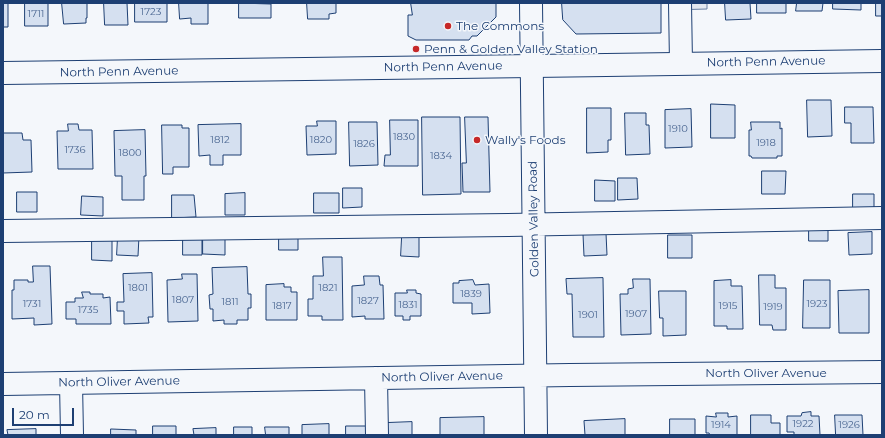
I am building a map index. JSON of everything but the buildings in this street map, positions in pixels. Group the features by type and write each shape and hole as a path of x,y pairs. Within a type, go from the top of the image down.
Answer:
{"street":[{"name":"Golden Valley Road","path":"531,3 536,435"},
{"path":"680,3 681,63"},
{"name":"North Penn Avenue","path":"3,73 397,69 532,65 882,61"},
{"path":"3,231 882,218"},
{"name":"North Oliver Avenue","path":"3,384 535,375 882,372"},
{"path":"376,378 377,435"},
{"path":"71,383 72,435"}],"shaded area":[{"path":"671,3 707,3 707,9 671,10"}],"place":[{"name":"The Commons","path":"448,26"},
{"name":"Penn & Golden Valley Station","path":"416,49"},
{"name":"Wally's Foods","path":"477,140"}]}
